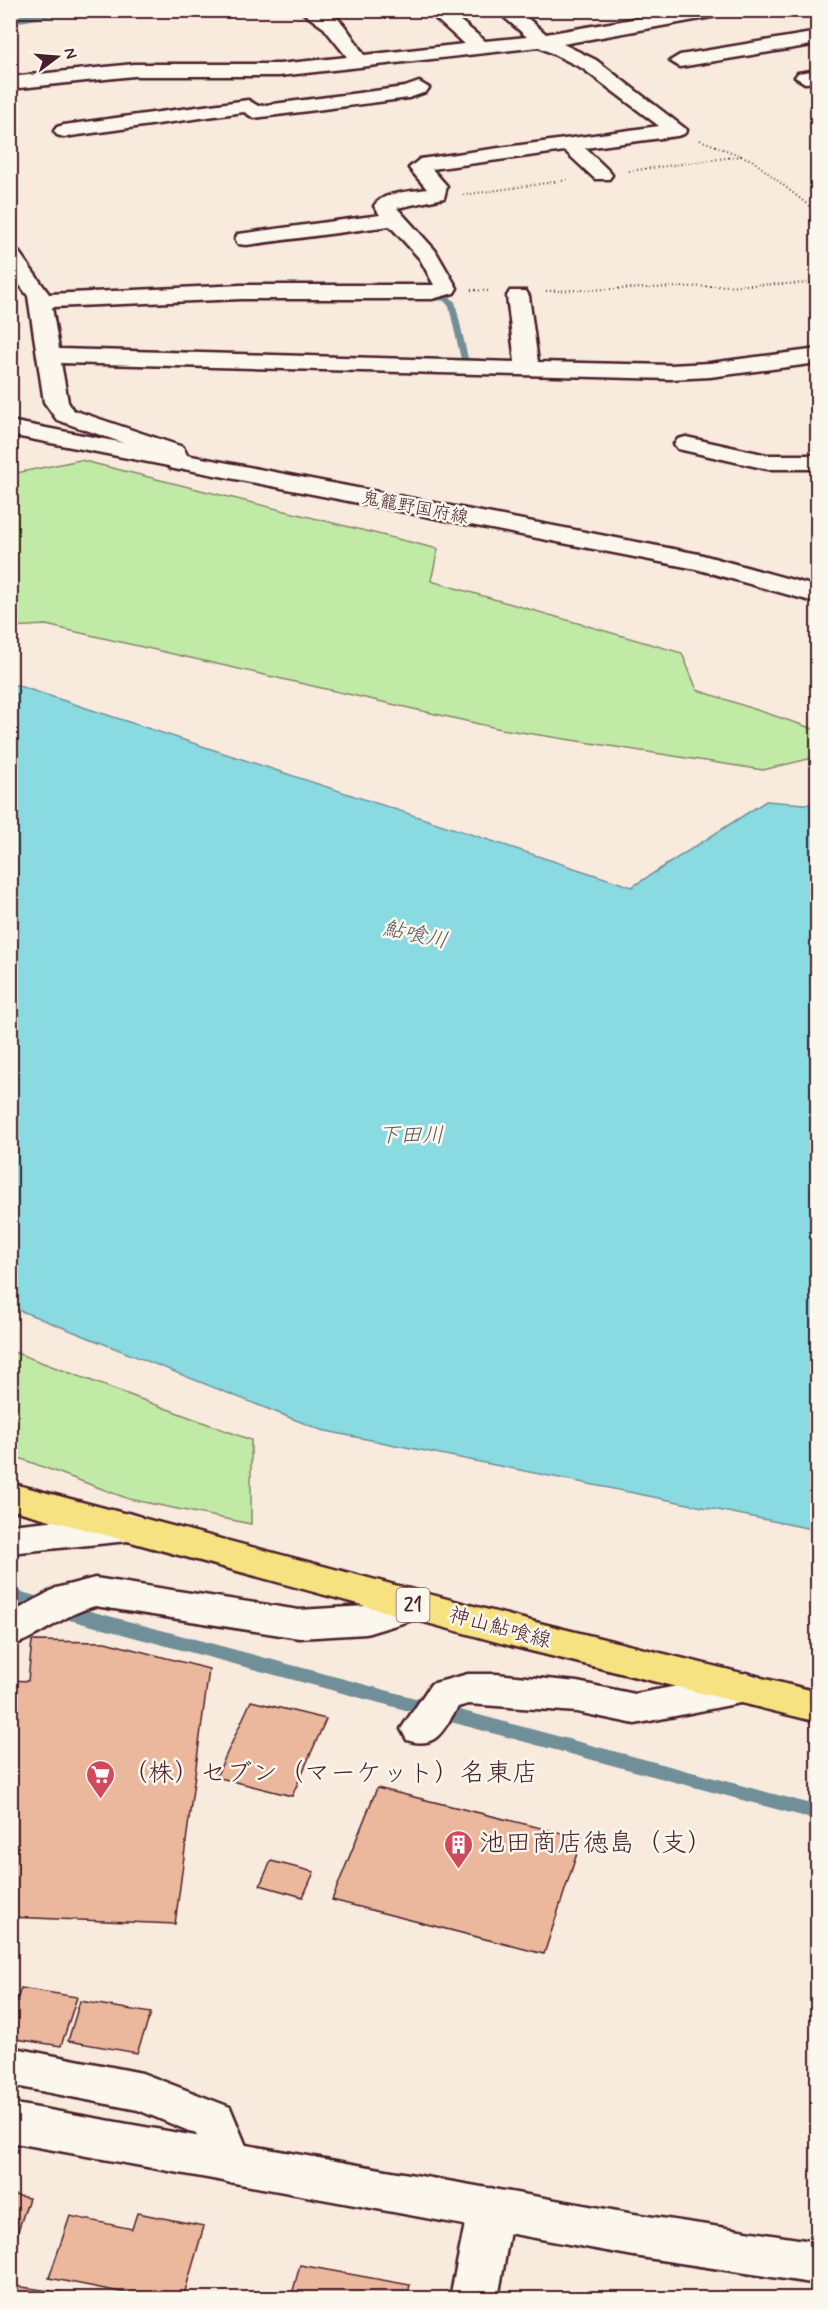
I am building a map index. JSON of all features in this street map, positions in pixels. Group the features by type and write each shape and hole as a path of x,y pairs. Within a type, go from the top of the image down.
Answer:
{"main road":[{"name":"神山鮎喰線","path":"10,1496 416,1605 818,1707"}],"street":[{"path":"308,10 318,13 345,39 359,61"},
{"path":"435,10 480,46"},
{"path":"505,10 527,25 542,40 589,64 677,130"},
{"path":"10,82 134,70 279,70 542,40 633,27 717,10"},
{"path":"680,60 818,38"},
{"path":"725,53 749,69"},
{"path":"183,70 218,83 254,112"},
{"path":"63,131 254,112 409,92 419,88"},
{"path":"40,301 241,292 318,294 432,292 446,288 443,279 420,245 384,206 395,200 437,194 437,186 420,168 427,163 677,130"},
{"path":"568,143 602,175"},
{"path":"246,239 394,219"},
{"path":"14,264 40,301 56,402 64,415 174,452 179,464"},
{"path":"518,293 527,369"},
{"path":"48,356 527,369 710,370 818,356"},
{"name":"鬼籠野国府線","path":"10,428 179,464 699,562 818,595"},
{"path":"686,444 767,462 818,462"},
{"path":"10,1539 18,1540 128,1527"},
{"path":"18,1627 70,1598 95,1592 299,1624 366,1620 416,1605"},
{"path":"421,1729 445,1695 468,1689 496,1689 577,1697 635,1709 746,1688"},
{"path":"10,2066 142,2092 214,2121 230,2163"},
{"path":"10,2122 491,2209 818,2263"},
{"path":"474,2298 491,2209"}],"path":[{"path":"677,130 752,160 818,213"},
{"path":"446,288 518,293 818,283"}],"green space":[{"path":"80,460 438,549 431,581 682,653 697,690 817,730 817,757 763,770 501,729 46,625 11,627 11,474"},
{"path":"11,1351 251,1440 251,1524 129,1499 11,1455"}],"water":[{"name":"下田川","path":"10,683 632,887 766,801 817,805 817,1530 321,1430 11,1307"}],"building":[{"name":"（株）セブン（マーケット）名東店","path":"32,1641 105,1642 209,1669 175,1924 10,1917 10,1680 28,1681"},
{"path":"251,1701 326,1719 292,1796 216,1777"},
{"name":"池田商店徳島（支）","path":"377,1788 582,1838 544,1954 332,1900"},
{"path":"271,1861 314,1872 303,1897 260,1885"},
{"path":"21,1988 77,1997 61,2046 10,2038 10,2020"},
{"path":"80,2001 151,2013 137,2053 68,2041"},
{"path":"10,2194 29,2198 10,2255"},
{"path":"137,2213 204,2226 183,2298 151,2298 49,2278 70,2216 132,2229"},
{"path":"300,2265 410,2285 407,2298 291,2298"},
{"path":"15,2286 63,2293 62,2298 11,2298"}],"waterway":[{"path":"10,20 71,10"},
{"path":"426,297 445,297 452,304 465,361 478,362"},
{"path":"10,1596 45,1606"},
{"path":"63,1611 818,1813"}],"place":[{"name":"（株）セブン（マーケット）名東店","path":"101,1800"},
{"name":"池田商店徳島（支）","path":"458,1870"}],"water label":[{"name":"鮎喰川","path":"415,935"}]}
